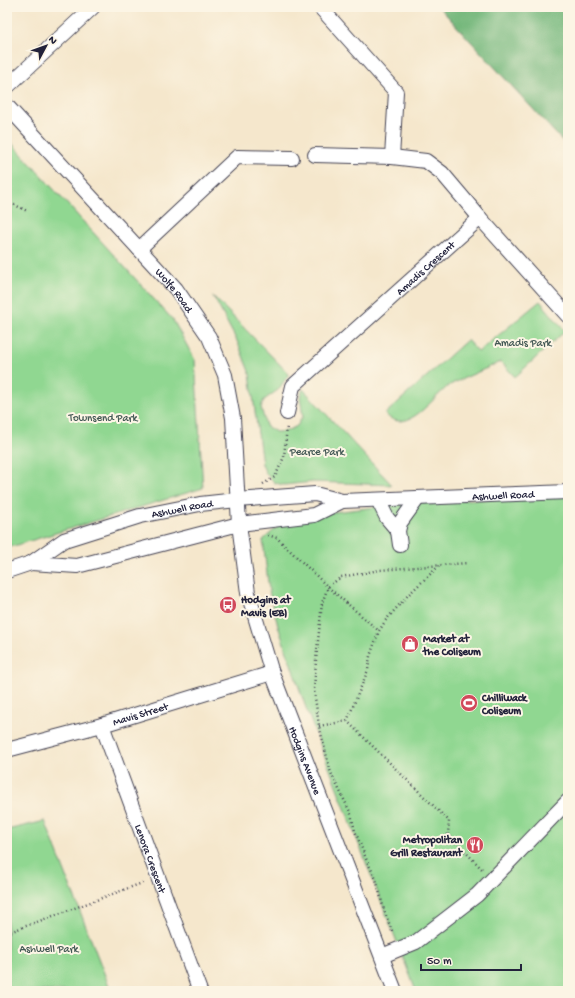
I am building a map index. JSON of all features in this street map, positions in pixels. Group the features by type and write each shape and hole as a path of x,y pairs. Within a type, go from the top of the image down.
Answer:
{"street":[{"path":"7,87 93,7"},
{"path":"320,7 396,92 392,157"},
{"name":"Wolfe Road","path":"7,106 176,289 209,337 225,375 233,418 239,524"},
{"path":"315,155 392,157 426,161 442,173 480,218 568,316"},
{"path":"139,249 237,158 292,158"},
{"name":"Amadis Crescent","path":"287,413 293,386 480,218"},
{"name":"Ashwell Road","path":"7,571 31,563 64,540 87,532 140,516 200,504 315,494 342,501 568,492"},
{"path":"400,545 398,531 400,523 418,498"},
{"path":"378,500 388,518 398,531"},
{"name":"Ashwell Road","path":"31,563 77,566 239,524 314,515 342,501"},
{"name":"Hodgins Avenue","path":"239,524 248,593 272,673 395,991"},
{"name":"Mavis Street","path":"7,750 102,725 272,673"},
{"name":"Lenora Crescent","path":"102,725 200,991"},
{"path":"382,956 416,942 477,895 568,801"}],"path":[{"path":"7,205 8,202 27,211"},
{"path":"262,484 275,477 284,456 287,434 287,413"},
{"path":"264,533 277,538 328,587 379,631"},
{"path":"392,931 384,910 376,879 354,831 351,814 331,772 319,726 314,690 322,603 328,587 341,577 380,570 467,563"},
{"path":"347,721 368,670 370,656 379,631 386,620 409,594 440,565"},
{"path":"319,726 347,721"},
{"path":"347,721 449,821 448,834 492,879"},
{"path":"7,933 157,877"}],"green space":[{"path":"439,7 568,7 568,147"},
{"name":"Townsend Park","path":"7,138 173,320 195,360 203,488 7,548"},
{"name":"Pearce Park","path":"213,296 289,374 278,390 264,400 261,407 266,426 276,432 287,431 297,426 303,416 300,397 303,389 392,485 313,482 284,485 275,483 266,474 262,464 250,374 238,343"},
{"name":"Amadis Park","path":"540,301 565,331 515,377 501,362 450,385 428,406 411,418 402,421 394,420 385,414 467,340 478,352"},
{"path":"568,495 568,991 416,991 307,711 278,626 269,591 263,540 283,522 334,512 419,502"},
{"name":"Ashwell Park","path":"45,821 111,991 7,991 7,830"}],"place":[{"name":"Hodgins at Mavis (EB)","path":"228,605"},
{"name":"Market at the Coliseum","path":"410,644"},
{"name":"Chilliwack Coliseum","path":"469,703"},
{"name":"Metropolitan Grill Restaurant","path":"475,845"}]}
